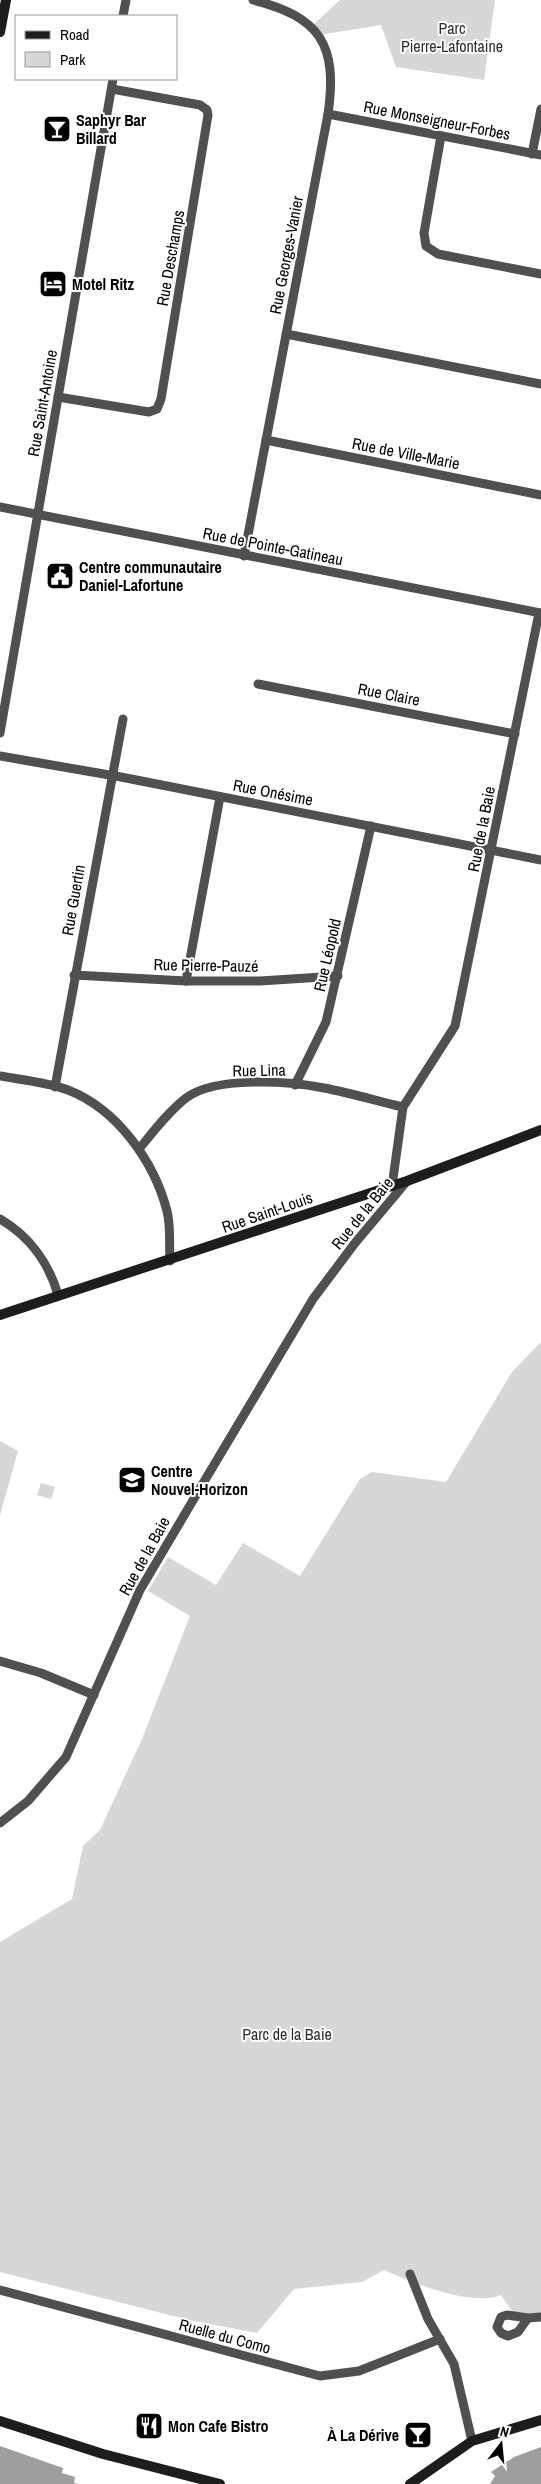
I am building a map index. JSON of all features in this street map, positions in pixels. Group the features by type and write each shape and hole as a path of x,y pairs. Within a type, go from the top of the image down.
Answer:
{"street":[{"path":"0,32 6,0"},
{"path":"123,15 126,0"},
{"name":"Rue Georges-Vanier","path":"244,556 328,114 330,71 326,52 317,31 291,12 253,0"},
{"name":"Rue Saint-Antoine","path":"0,733 113,80"},
{"name":"Rue Deschamps","path":"58,397 149,412 157,409 161,400 208,115 207,110 200,105 112,89"},
{"path":"537,154 541,109"},
{"name":"Rue Monseigneur-Forbes","path":"328,114 537,154"},
{"path":"441,136 424,233 426,246 438,254 541,274"},
{"path":"286,334 541,384"},
{"name":"Rue de Ville-Marie","path":"266,440 541,495"},
{"name":"Rue de Pointe-Gatineau","path":"0,507 540,613"},
{"name":"Rue de la Baie","path":"392,1186 403,1107 456,1026 540,613"},
{"name":"Rue Claire","path":"258,684 515,734"},
{"name":"Rue Guertin","path":"55,1086 74,975 123,719"},
{"name":"Rue Onésime","path":"0,756 541,860"},
{"path":"186,981 220,798"},
{"name":"Rue Léopold","path":"295,1085 326,1022 371,826"},
{"name":"Rue Pierre-Pauzé","path":"74,975 186,981 260,981 338,976"},
{"path":"0,1076 68,1090 89,1101 111,1118 139,1149 156,1180 167,1212 170,1261"},
{"name":"Rue Lina","path":"139,1149 186,1098 204,1088 246,1083 295,1085 323,1088 403,1107"},
{"name":"Rue Saint-Louis","path":"0,1315 58,1295 170,1261 407,1181 541,1130"},
{"name":"Rue de la Baie","path":"0,1823 28,1801 66,1757 140,1590 288,1339 313,1299 355,1243 407,1181"},
{"path":"0,1219 13,1227 36,1250 54,1282 58,1295"},
{"path":"0,1661 41,1673 94,1695"},
{"path":"410,2274 428,2319 454,2364 472,2441"},
{"name":"Ruelle du Como","path":"0,2290 320,2376 359,2371 440,2339"},
{"path":"528,2318 541,2317"},
{"path":"410,2484 472,2441 541,2420"},
{"path":"0,2421 102,2454 220,2484"}],"green space":[{"name":"Parc Pierre-Lafontaine","path":"340,0 495,0 484,80 396,67 381,25 319,35 312,26"},
{"name":"Parc de la Baie","path":"541,1342 541,2313 514,2314 501,2295 489,2298 458,2296 426,2287 384,2270 362,2282 294,2289 257,2333 189,2320 0,2272 0,1942 72,1899 83,1846 100,1830 142,1739 190,1616 148,1591 168,1557 216,1585 243,1543 300,1576 360,1479 372,1472 446,1482 512,1372"},
{"path":"0,1441 18,1451 0,1515"},
{"path":"41,1483 55,1487 51,1499 37,1495"}],"shaded area":[{"path":"0,2446 63,2468 62,2473 75,2477 74,2483 79,2484 0,2484"},
{"path":"541,2447 541,2484 490,2484 495,2476 491,2472 514,2457"}],"place":[{"name":"Saphyr Bar Billard","path":"57,129"},
{"name":"Motel Ritz","path":"53,284"},
{"name":"Centre communautaire Daniel-Lafortune","path":"60,576"},
{"name":"Centre Nouvel-Horizon","path":"132,1480"},
{"name":"Mon Cafe Bistro","path":"149,2426"},
{"name":"À La Dérive","path":"418,2435"}]}
